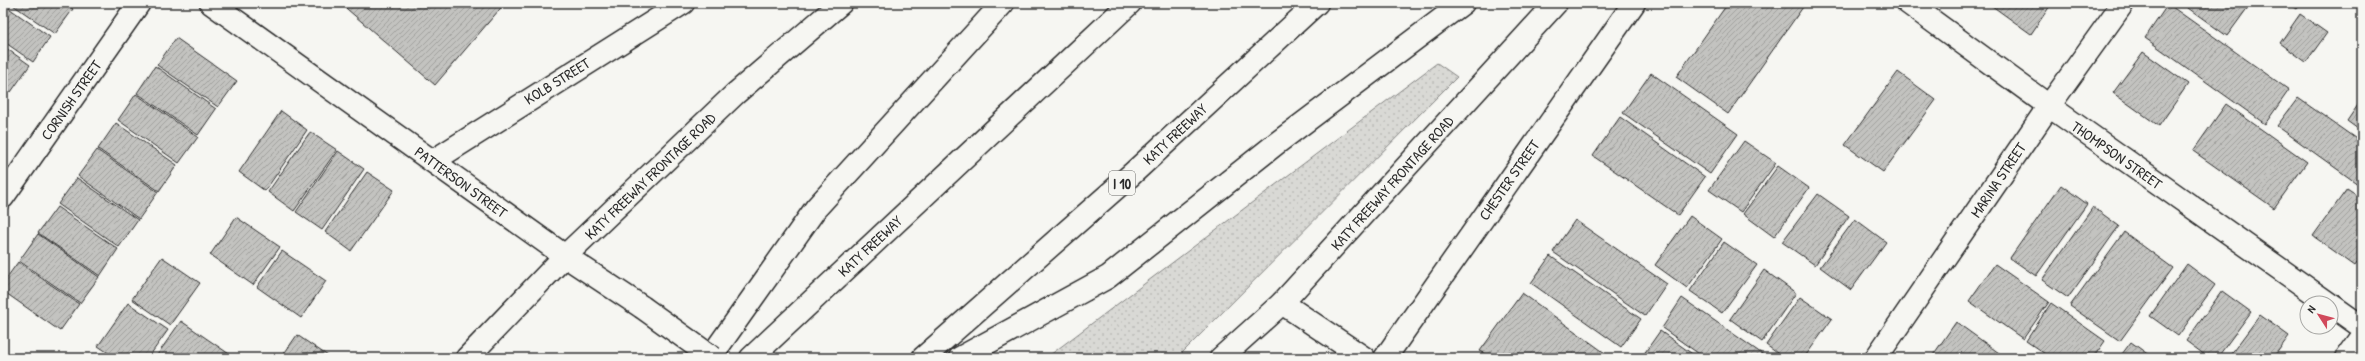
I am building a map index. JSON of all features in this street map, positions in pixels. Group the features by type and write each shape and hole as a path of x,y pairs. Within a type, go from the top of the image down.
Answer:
{"main road":[{"name":"CORNISH STREET","path":"3,197 139,3"},
{"name":"PATTERSON STREET","path":"211,3 565,256 642,307 714,358"},
{"name":"KOLB STREET","path":"433,161 683,3"},
{"name":"KATY FREEWAY FRONTAGE ROAD","path":"467,358 565,256 736,94 841,3"},
{"path":"710,358 816,208 1003,3"},
{"name":"KATY FREEWAY","path":"751,358 1130,3"},
{"name":"KATY FREEWAY","path":"923,358 1132,174 1317,3"},
{"path":"960,358 1108,277 1277,143 1463,3"},
{"name":"KATY FREEWAY FRONTAGE ROAD","path":"1221,358 1282,303 1556,3"},
{"name":"CHESTER STREET","path":"1385,358 1634,3"},
{"name":"THOMPSON STREET","path":"1908,3 2048,106 2317,295"},
{"name":"MARINA STREET","path":"1876,358 2048,106 2123,3"},
{"path":"1282,303 1364,358"},
{"path":"2339,311 2362,327"},
{"path":"2347,358 2362,336"}],"shaded area":[{"path":"1437,63 1457,77 1177,358 1046,358"}],"building":[{"path":"10,3 65,3 73,9 55,34"},
{"path":"340,3 505,3 435,85"},
{"path":"1728,3 1797,3 1803,7 1728,114 1676,77"},
{"path":"1988,3 2052,3 2031,34"},
{"path":"2181,3 2251,3 2227,36"},
{"path":"2287,3 2300,3 2296,9"},
{"path":"3,4 50,37 33,62 3,41"},
{"path":"2168,4 2289,90 2265,124 2145,38"},
{"path":"2300,14 2327,33 2306,62 2280,43"},
{"path":"176,38 237,81 218,107 157,65"},
{"path":"3,46 30,65 11,92 3,87"},
{"path":"2143,52 2188,84 2159,126 2113,93"},
{"path":"155,66 216,109 198,135 137,93"},
{"path":"1898,72 1936,100 1883,172 1845,145"},
{"path":"1651,73 1738,134 1710,174 1623,113"},
{"path":"136,94 198,137 179,163 118,120"},
{"path":"2298,98 2362,143 2362,187 2277,126"},
{"path":"2362,99 2362,132 2347,121"},
{"path":"2226,104 2307,162 2274,208 2193,151"},
{"path":"281,111 307,130 265,191 239,172"},
{"path":"1620,117 1705,177 1678,215 1593,156"},
{"path":"116,123 177,165 159,191 98,149"},
{"path":"310,132 337,150 294,211 268,192"},
{"path":"1744,141 1776,163 1741,212 1709,190"},
{"path":"97,150 158,192 139,219 78,176"},
{"path":"338,151 364,169 322,230 296,212"},
{"path":"1778,166 1809,188 1774,237 1743,214"},
{"path":"367,172 394,190 351,251 325,232"},
{"path":"77,178 138,220 119,247 58,204"},
{"path":"2061,185 2087,204 2036,276 2010,258"},
{"path":"2347,189 2362,199 2362,256 2355,266 2313,236"},
{"path":"1818,194 1849,216 1815,265 1782,242"},
{"path":"57,207 118,249 100,276 38,233"},
{"path":"2093,207 2119,226 2068,298 2042,280"},
{"path":"1690,216 1722,239 1687,288 1655,265"},
{"path":"236,217 280,247 253,285 210,255"},
{"path":"1855,219 1886,242 1851,290 1820,267"},
{"path":"1575,220 1667,284 1645,316 1553,252"},
{"path":"2124,232 2173,268 2120,341 2070,306"},
{"path":"38,234 99,277 80,303 19,261"},
{"path":"1724,242 1757,265 1722,313 1690,291"},
{"path":"282,251 326,281 301,318 257,287"},
{"path":"1550,256 1641,319 1621,347 1531,283"},
{"path":"162,257 200,283 170,325 132,299"},
{"path":"18,262 79,304 60,331 3,291 3,283"},
{"path":"1995,264 2049,302 2023,339 1969,301"},
{"path":"2187,264 2215,285 2178,336 2150,316"},
{"path":"1764,270 1796,293 1762,342 1730,319"},
{"path":"2222,291 2251,312 2217,358 2209,358 2186,341"},
{"path":"1522,293 1605,353 1602,358 1490,358 1480,351"},
{"path":"1800,297 1832,319 1804,358 1784,358 1766,345"},
{"path":"1682,298 1768,358 1705,358 1662,328"},
{"path":"128,303 168,330 148,358 116,358 98,346"},
{"path":"2051,303 2105,341 2093,358 2051,358 2026,341"},
{"path":"2260,315 2289,336 2273,358 2228,358"},
{"path":"181,321 235,358 155,358"},
{"path":"1956,322 2006,358 1931,358"},
{"path":"1660,331 1698,358 1641,358"},
{"path":"297,335 331,358 281,358"},
{"path":"2131,342 2153,358 2119,358"}]}
